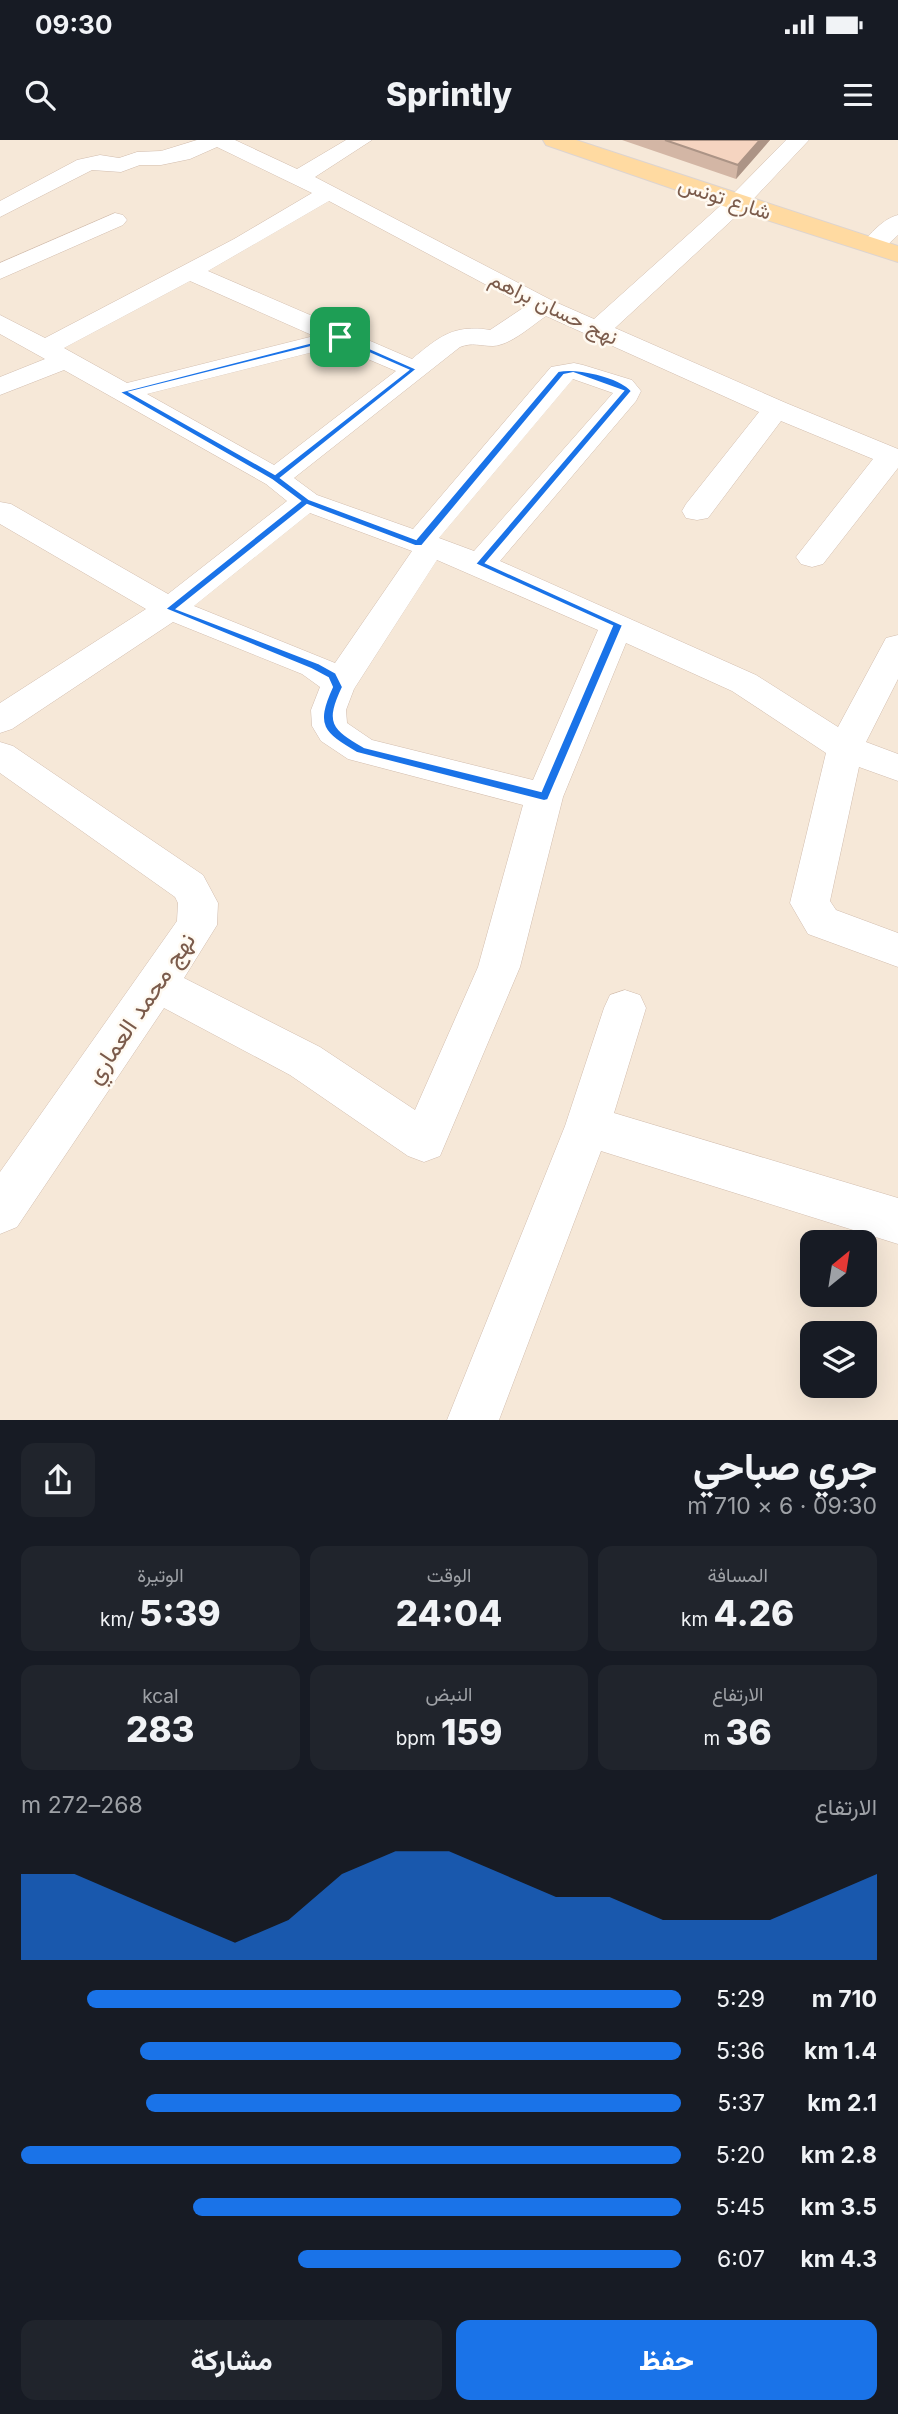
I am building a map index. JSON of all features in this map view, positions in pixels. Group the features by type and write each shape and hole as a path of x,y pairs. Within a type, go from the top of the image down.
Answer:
{"main road":[{"name":"شارع تونس","path":"554,140 737,203 898,254"}],"street":[{"name":"نهج حسان براهم","path":"217,140 329,192 544,306 888,456"},
{"path":"0,210 85,165 100,162 121,165 136,159 183,154 217,140"},
{"path":"299,177 361,140"},
{"path":"597,330 737,203 798,140"},
{"path":"0,387 189,272 329,192"},
{"path":"0,272 115,220"},
{"path":"873,246 898,222"},
{"path":"189,272 413,369"},
{"path":"276,478 451,341 469,334 492,338 498,336 544,306"},
{"path":"0,323 276,478 306,501 480,564 617,625 744,683 845,748 898,768"},
{"path":"123,392 340,337"},
{"path":"480,564 626,396 626,388 574,371 561,373 424,545 337,687 328,707 328,724 335,735 361,750 544,797"},
{"path":"697,511 776,409"},
{"path":"812,557 888,456 898,426"},
{"path":"0,720 170,609 306,501"},
{"path":"0,511 170,609 314,666 332,676 337,687"},
{"path":"157,984 305,1061 424,1141 499,967 544,797 617,625"},
{"path":"898,646 845,748 810,903 822,922 898,950"},
{"name":"نهج محمد العماري","path":"0,755 189,886 198,903 197,925 2,1204"},
{"path":"473,1420 588,1126 625,1008"},
{"path":"588,1126 898,1221"}],"shaded area":[{"path":"0,140 898,140 898,1420 0,1420"}],"building":[{"path":"665,140 760,140 738,165"}],"route":[{"path":"340,337 123,392 276,478 306,501 418,543 561,373 574,371 626,388 626,396 480,564 617,625 544,797 361,750 335,735 328,724 328,707 337,687 332,676 314,666 170,609 306,501 276,478 413,369 340,337"}]}
